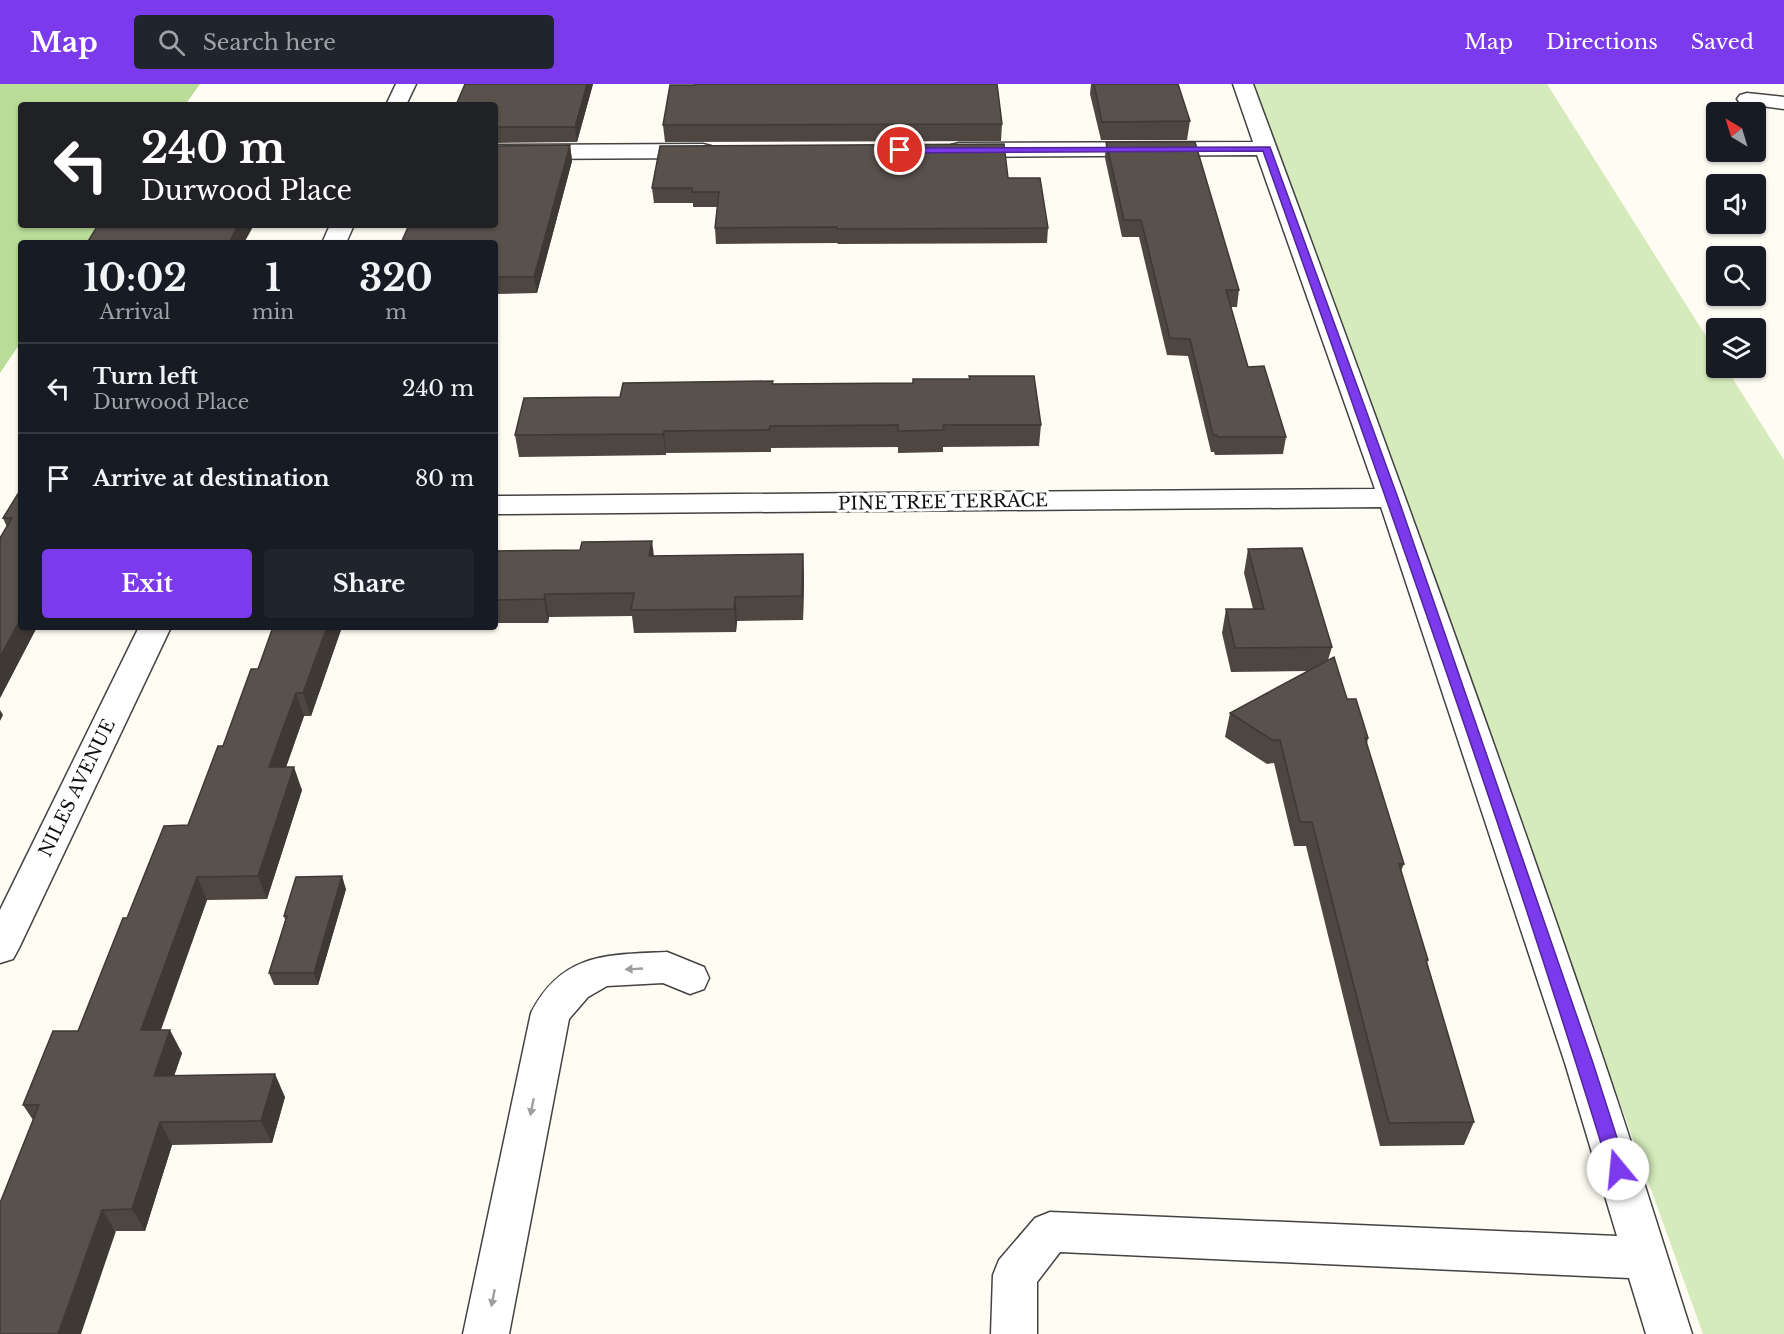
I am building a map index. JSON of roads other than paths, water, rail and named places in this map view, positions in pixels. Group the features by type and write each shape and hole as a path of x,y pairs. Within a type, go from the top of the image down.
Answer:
{"street":[{"path":"397,102 406,84"},
{"path":"1243,84 1392,498 1585,1063 1669,1334"},
{"path":"1747,99 1784,103"},
{"path":"936,150 1267,148"},
{"path":"498,152 722,151"},
{"name":"PINE TREE TERRACE","path":"498,506 1392,498"},
{"name":"NILES AVENUE","path":"0,948 154,630"},
{"path":"486,1334 551,1013 574,986 601,971 667,967 690,978"},
{"path":"1014,1334 1015,1275 1050,1232 1645,1258"}]}
